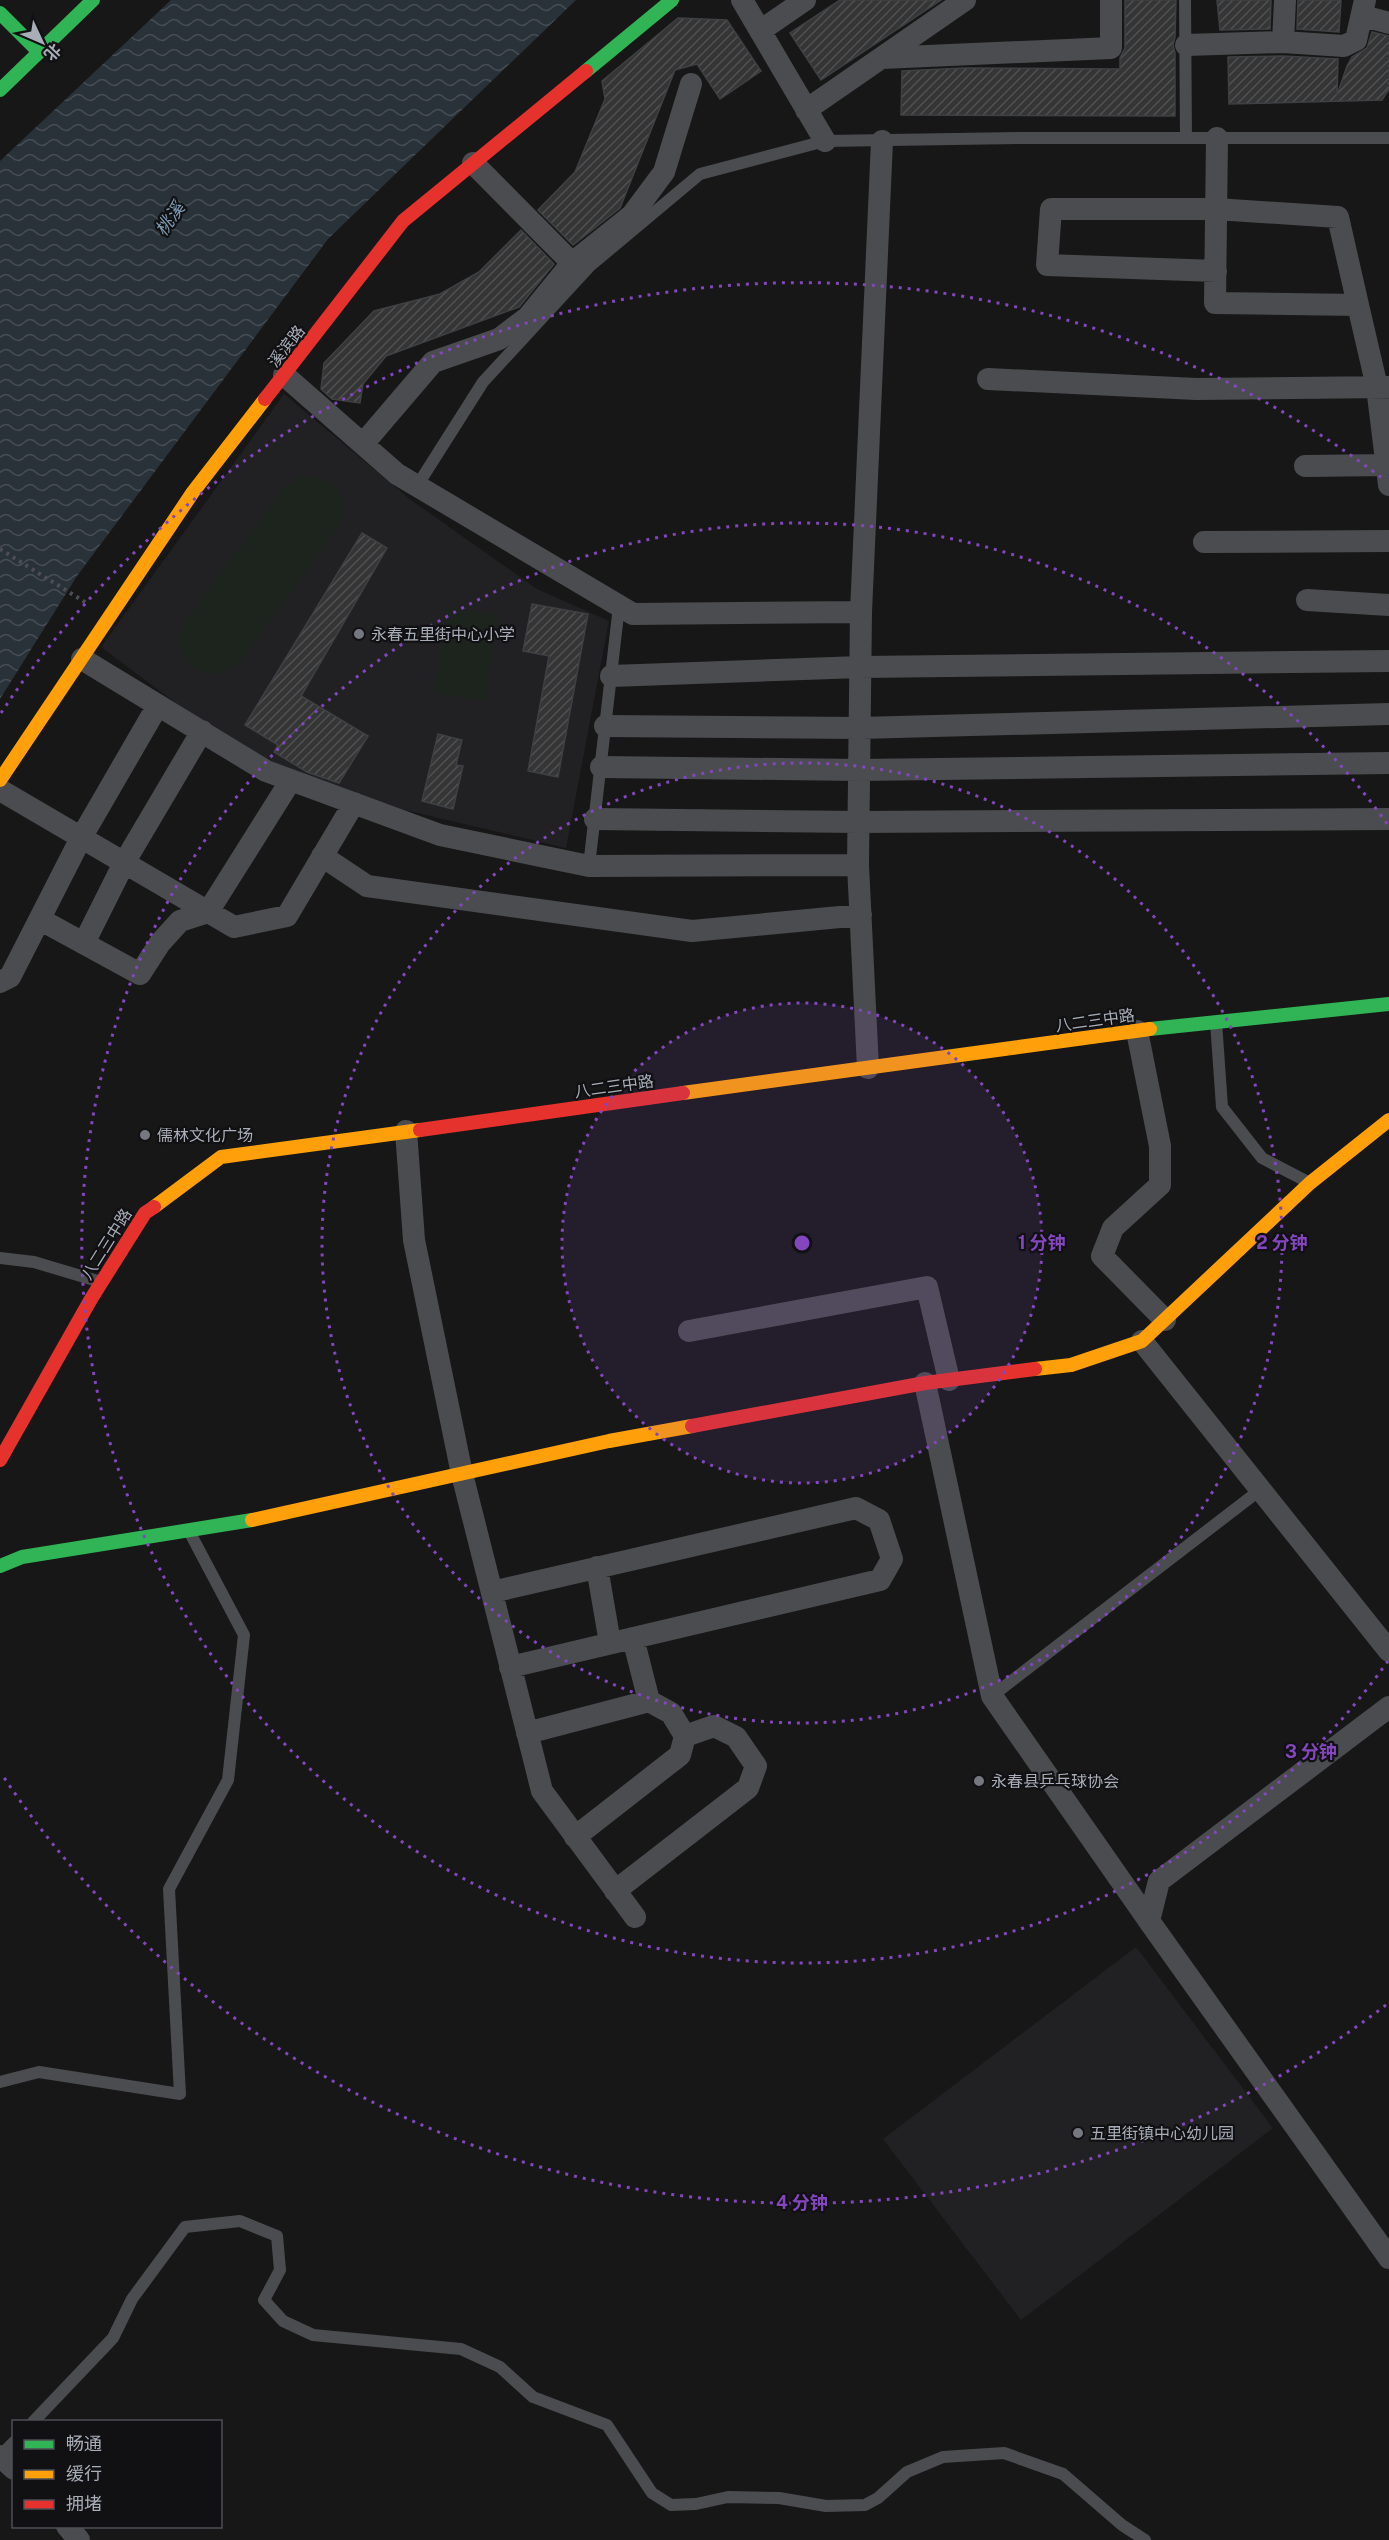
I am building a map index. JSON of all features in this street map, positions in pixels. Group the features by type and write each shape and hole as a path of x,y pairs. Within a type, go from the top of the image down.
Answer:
{"main road":[{"path":"0,90 93,0"},
{"name":"溪滨路","path":"0,780 193,492 403,221 672,0"},
{"path":"0,13 39,52"},
{"name":"八二三中路","path":"2,1454 145,1213 221,1157 1137,1031 1389,1004"},
{"path":"0,1566 22,1557 245,1521 609,1441 925,1383 1071,1365 1142,1341 1310,1183 1389,1120"}],"street":[{"path":"742,0 825,141"},
{"path":"760,31 805,0"},
{"path":"806,110 965,0"},
{"path":"882,58 1111,48 1111,0"},
{"path":"1284,42 1285,0"},
{"path":"1186,45 1284,42 1344,46 1356,40 1364,8 1389,23"},
{"path":"363,444 433,362 499,339 528,317 572,263 632,215 664,172 691,84"},
{"path":"1217,138 1215,303 1358,305"},
{"path":"868,1068 858,865 860,667 882,141"},
{"path":"473,163 572,263"},
{"path":"1216,272 1047,265 1051,209 1216,209 1338,217 1358,305 1383,387 1388,475 1305,466"},
{"path":"284,375 397,474 633,614 861,612"},
{"path":"988,379 1196,389 1383,387"},
{"path":"1204,542 1389,541"},
{"path":"1307,600 1389,605"},
{"path":"82,658 266,771 440,835 589,866 858,865"},
{"path":"611,676 860,667 1389,661"},
{"path":"0,982 10,977 81,838 158,705"},
{"path":"605,726 860,728 1389,714"},
{"path":"84,944 124,863 202,731"},
{"path":"601,767 859,770 1389,763"},
{"path":"41,920 140,974 160,943 180,921 208,912 291,780"},
{"path":"0,790 234,927 287,916 354,803"},
{"path":"595,819 859,822 1389,819"},
{"path":"322,856 367,886 692,931 861,915"},
{"path":"1137,1031 1160,1146 1160,1185 1113,1228 1102,1256 1165,1320"},
{"path":"406,1131 414,1240 462,1473 542,1791 635,1917"},
{"path":"689,1331 927,1287 949,1380"},
{"path":"1142,1341 1389,1651"},
{"path":"925,1383 992,1696 1389,2258"},
{"path":"492,1592 856,1508 879,1520 892,1559 880,1580 510,1666"},
{"path":"597,1568 610,1643"},
{"path":"633,1638 649,1701"},
{"path":"527,1733 649,1701 671,1713 685,1736 680,1755 575,1837"},
{"path":"1149,1921 1159,1881 1389,1707"},
{"path":"615,1891 748,1788 756,1766 736,1737 714,1726 685,1736"},
{"path":"0,2456 12,2467"},
{"path":"69,2528 79,2540"}],"lane":[{"path":"1185,0 1186,138"},
{"path":"417,486 483,382 590,266 700,174 825,141 1022,138 1389,138"},
{"path":"589,866 619,606"},
{"path":"1216,1021 1222,1107 1262,1158 1310,1183"},
{"path":"0,1258 34,1262 102,1282"},
{"path":"992,1696 1260,1490"},
{"path":"0,2082 39,2072 180,2094 169,1888 228,1780 244,1635 188,1530"},
{"path":"34,2420 113,2338 132,2299 185,2228 240,2221 277,2236 279,2270 264,2301 283,2321 313,2335 461,2349 500,2367 533,2397 607,2425 652,2493 671,2505 696,2504 728,2497 779,2499 826,2506 865,2505 878,2498 907,2472 943,2457 1004,2453 1063,2474 1122,2525 1144,2540"},
{"path":"0,2456 12,2444"}],"path":[{"path":"0,549 109,617"}],"shaded area":[{"name":"永春五里街中心小学","path":"284,394 411,500 537,589 609,621 566,848 345,796 232,745 101,647"},
{"path":"303,476 323,480 336,488 342,502 341,523 242,660 220,673 212,674 201,671 191,665 180,650 182,625 285,487"},
{"path":"447,607 498,615 485,701 434,693"},
{"name":"五里街镇中心幼儿园","path":"1136,1947 1273,2128 1021,2320 883,2139"}],"water":[{"name":"桃溪","path":"171,0 576,0 328,239 77,576 0,699 0,161"}],"building":[{"path":"840,0 941,0 821,80 790,33"},
{"path":"1125,0 1176,0 1173,45 1175,116 901,115 902,71 964,68 1120,69 1120,58 1125,48"},
{"path":"1217,0 1271,0 1270,29 1220,30"},
{"path":"1298,0 1341,0 1339,32 1297,29"},
{"path":"678,18 727,20 761,71 720,99 697,64 675,70 620,208 573,245 538,210 575,172 605,99 602,81"},
{"path":"1372,32 1389,36 1389,89 1382,100 1229,104 1228,57 1283,56 1338,59 1337,95 1352,57 1367,48"},
{"path":"521,230 554,264 519,307 386,356 363,384 360,403 332,399 321,389 324,363 374,311 440,294 479,272"},
{"path":"362,533 387,548 301,696 368,736 339,783 307,772 274,752 278,745 245,725"},
{"path":"532,604 588,614 558,777 528,771 549,656 523,651"},
{"path":"438,734 462,740 456,765 463,766 453,809 422,801"}],"traffic: fast":[{"path":"0,90 93,0"},
{"path":"586,71 672,0"},
{"path":"0,13 39,52"},
{"path":"1150,1029 1389,1004"},
{"path":"0,1566 22,1557 252,1520"}],"traffic: slow":[{"path":"0,780 193,492 265,399"},
{"path":"683,1093 1150,1029"},
{"path":"1035,1369 1071,1365 1142,1341 1310,1183 1389,1120"},
{"path":"154,1207 221,1157 420,1130"},
{"path":"252,1520 609,1441 692,1426"}],"traffic: jam":[{"path":"265,399 403,221 586,71"},
{"path":"420,1130 683,1093"},
{"path":"0,1460 91,1299 145,1213 154,1207"},
{"path":"692,1426 925,1383 1035,1369"}],"place":[{"name":"永春五里街中心小学","path":"359,634"},
{"name":"儒林文化广场","path":"145,1135"},
{"name":"永春县乒乓球协会","path":"979,1781"},
{"name":"五里街镇中心幼儿园","path":"1078,2133"}]}
